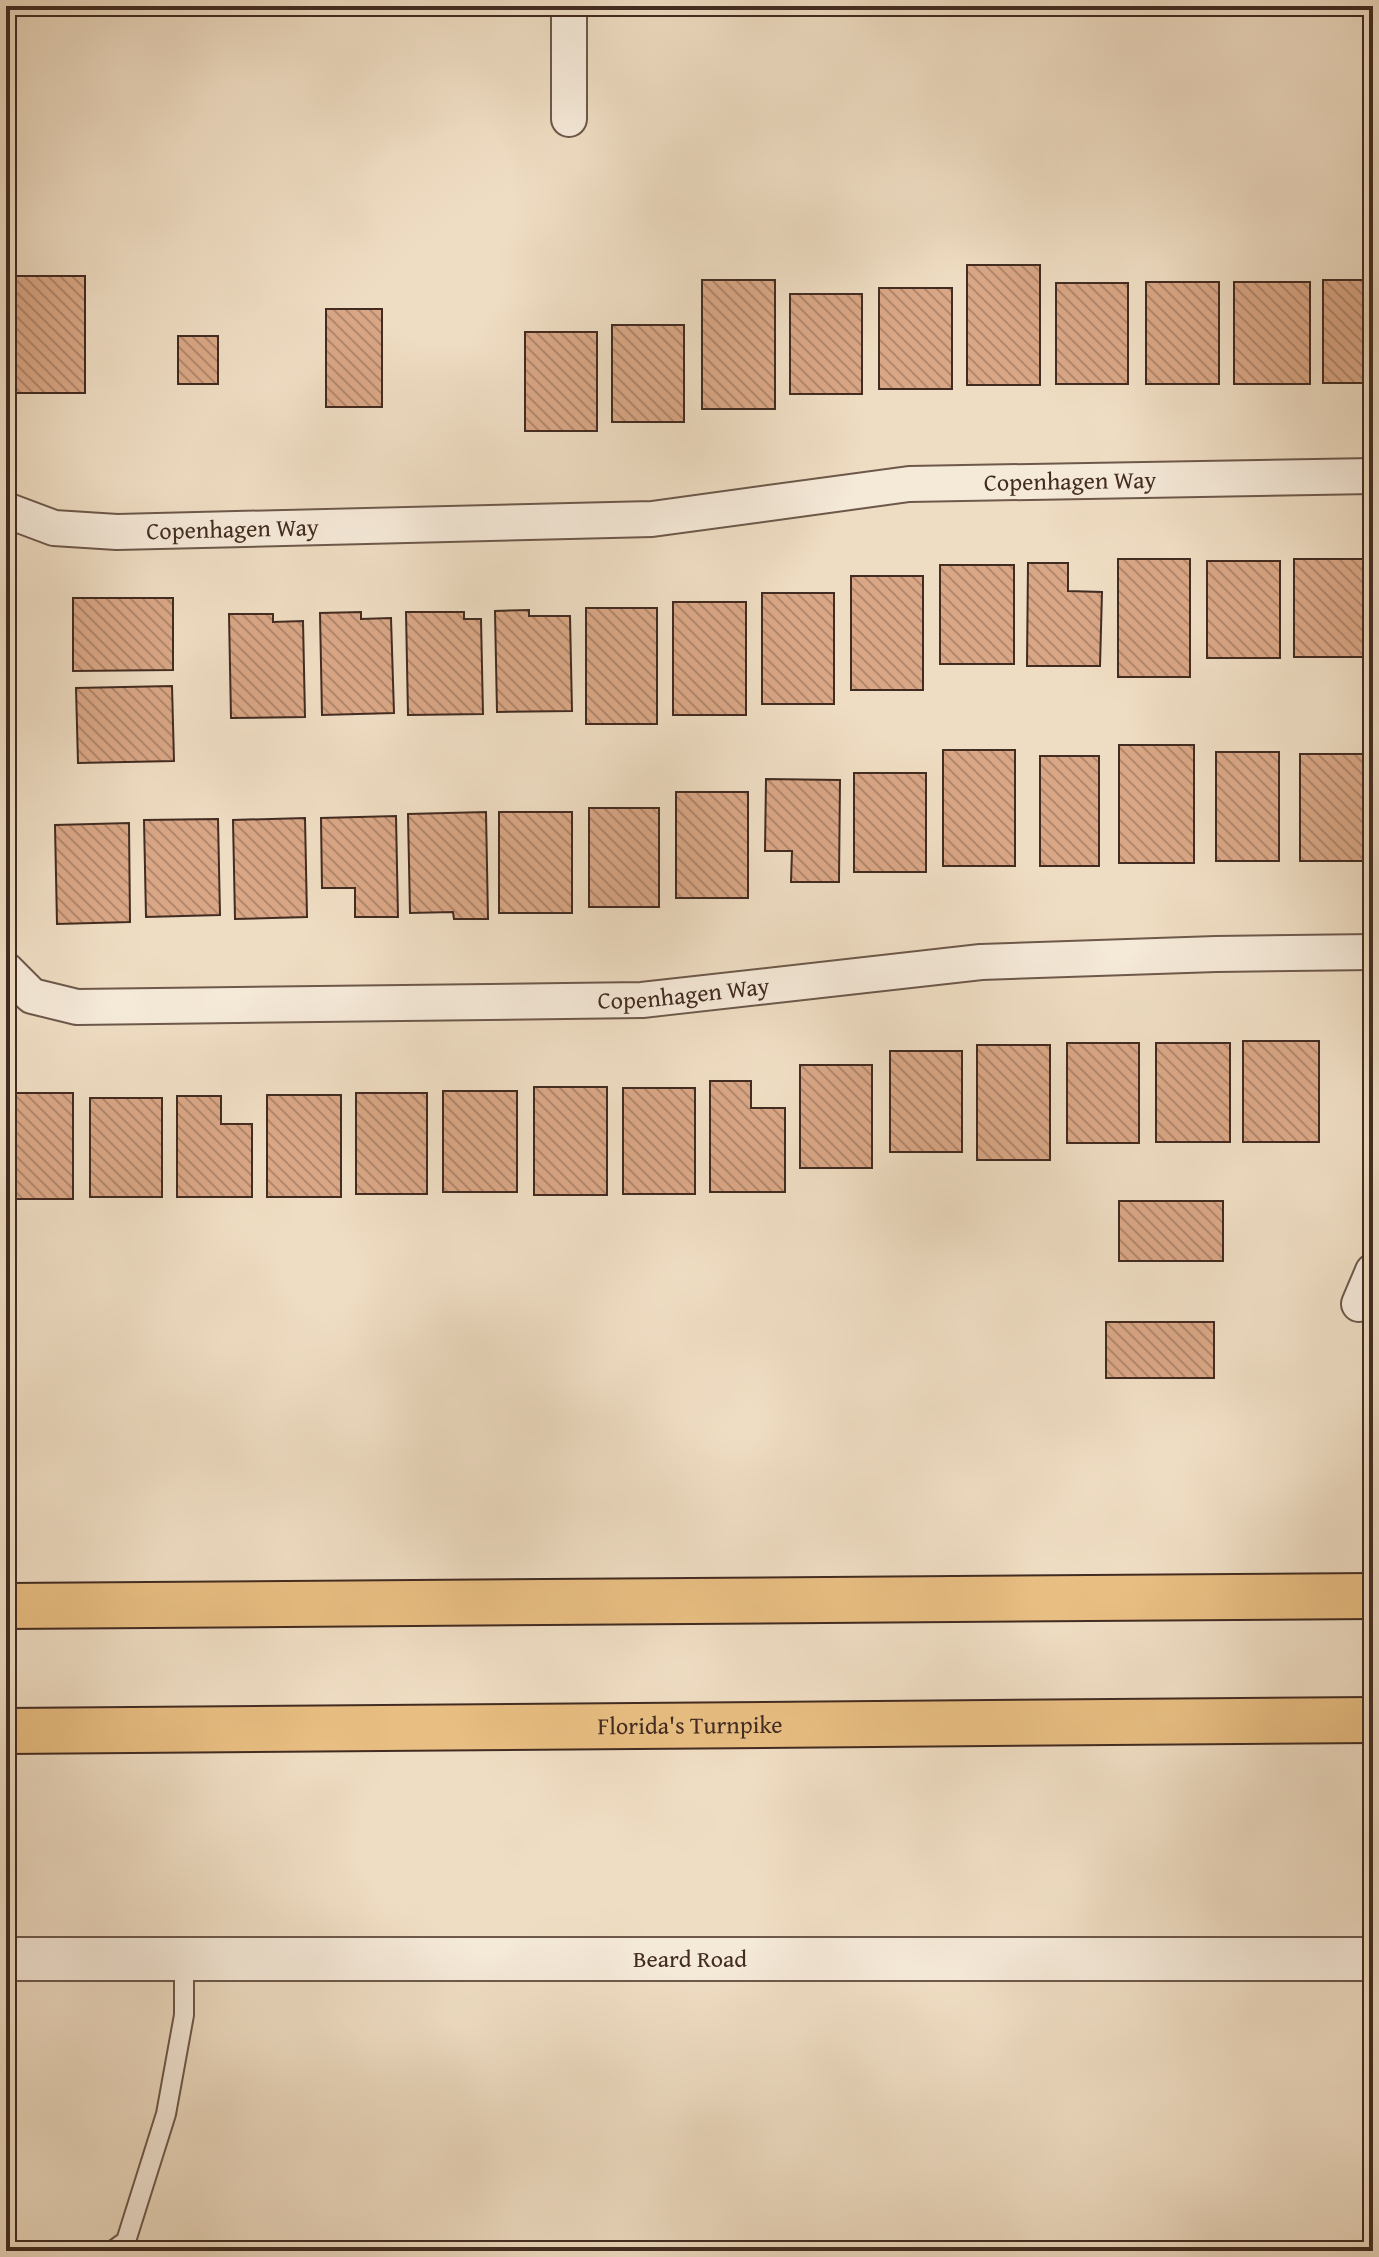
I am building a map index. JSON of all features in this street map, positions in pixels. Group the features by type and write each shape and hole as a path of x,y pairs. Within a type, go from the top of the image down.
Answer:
{"highway":[{"path":"6,1606 1373,1596"},
{"name":"Florida's Turnpike","path":"6,1731 1373,1720"}],"street":[{"path":"569,6 569,119"},
{"name":"Copenhagen Way","path":"6,510 54,528 117,532 510,523 652,519 909,484 1373,476"},
{"name":"Copenhagen Way","path":"6,970 32,996 77,1007 642,1000 981,962 1373,952"},
{"path":"1359,1304 1373,1271"},
{"name":"Beard Road","path":"6,1959 1373,1959"}],"lane":[{"path":"112,2251 126,2241 166,2114 184,2015 184,1959"}],"building":[{"path":"967,265 1040,265 1040,385 967,385"},
{"path":"14,276 85,276 85,393 14,393"},
{"path":"702,280 775,280 775,409 702,409"},
{"path":"1323,280 1373,280 1373,383 1323,383"},
{"path":"1146,282 1219,282 1219,384 1146,384"},
{"path":"1234,282 1310,282 1310,384 1234,384"},
{"path":"1056,283 1128,283 1128,384 1056,384"},
{"path":"879,288 952,288 952,389 879,389"},
{"path":"790,294 862,294 862,394 790,394"},
{"path":"326,309 382,309 382,407 326,407"},
{"path":"612,325 684,325 684,422 612,422"},
{"path":"525,332 597,332 597,431 525,431"},
{"path":"178,336 218,336 218,384 178,384"},
{"path":"1118,559 1190,559 1190,677 1118,677"},
{"path":"1294,559 1368,559 1368,657 1294,657"},
{"path":"1207,561 1280,561 1280,658 1207,658"},
{"path":"1028,563 1068,563 1068,591 1102,592 1100,666 1027,666"},
{"path":"940,565 1014,565 1014,664 940,664"},
{"path":"851,576 923,576 923,690 851,690"},
{"path":"762,593 834,593 834,704 762,704"},
{"path":"73,598 173,598 173,670 73,671"},
{"path":"673,602 746,602 746,715 673,715"},
{"path":"586,608 657,608 657,724 586,724"},
{"path":"529,610 529,616 570,616 572,711 497,712 495,611"},
{"path":"361,612 361,619 391,618 394,713 322,715 320,613"},
{"path":"406,612 464,612 464,619 481,619 483,714 408,715"},
{"path":"229,614 273,614 273,622 303,621 305,717 231,718"},
{"path":"172,686 174,761 78,763 76,688"},
{"path":"1119,745 1194,745 1194,863 1119,863"},
{"path":"943,750 1015,750 1015,866 943,866"},
{"path":"1216,752 1279,752 1279,861 1216,861"},
{"path":"1300,754 1373,754 1373,861 1300,861"},
{"path":"1040,756 1099,756 1099,866 1040,866"},
{"path":"854,773 926,773 926,872 854,872"},
{"path":"766,779 840,780 839,882 791,882 792,851 765,851"},
{"path":"676,792 748,792 748,898 676,898"},
{"path":"589,808 659,808 659,907 589,907"},
{"path":"486,812 488,919 454,919 453,912 410,913 408,814"},
{"path":"499,812 572,812 572,913 499,913"},
{"path":"396,816 398,917 355,917 355,888 322,888 321,818"},
{"path":"305,818 307,917 235,919 233,820"},
{"path":"218,819 220,915 146,917 144,820"},
{"path":"129,823 130,922 57,924 55,825"},
{"path":"1243,1041 1319,1041 1319,1142 1243,1142"},
{"path":"1067,1043 1139,1043 1139,1143 1067,1143"},
{"path":"1156,1043 1230,1043 1230,1142 1156,1142"},
{"path":"977,1045 1050,1045 1050,1160 977,1160"},
{"path":"890,1051 962,1051 962,1152 890,1152"},
{"path":"800,1065 872,1065 872,1168 800,1168"},
{"path":"710,1081 751,1081 751,1108 785,1108 785,1192 710,1192"},
{"path":"534,1087 607,1087 607,1195 534,1195"},
{"path":"623,1088 695,1088 695,1194 623,1194"},
{"path":"443,1091 517,1091 517,1192 443,1192"},
{"path":"6,1093 73,1093 73,1199 6,1199"},
{"path":"356,1093 427,1093 427,1194 356,1194"},
{"path":"267,1095 341,1095 341,1197 267,1197"},
{"path":"177,1096 221,1096 221,1124 252,1124 252,1197 177,1197"},
{"path":"90,1098 162,1098 162,1197 90,1197"},
{"path":"1119,1201 1223,1201 1223,1261 1119,1261"},
{"path":"1106,1322 1214,1322 1214,1378 1106,1378"}]}
